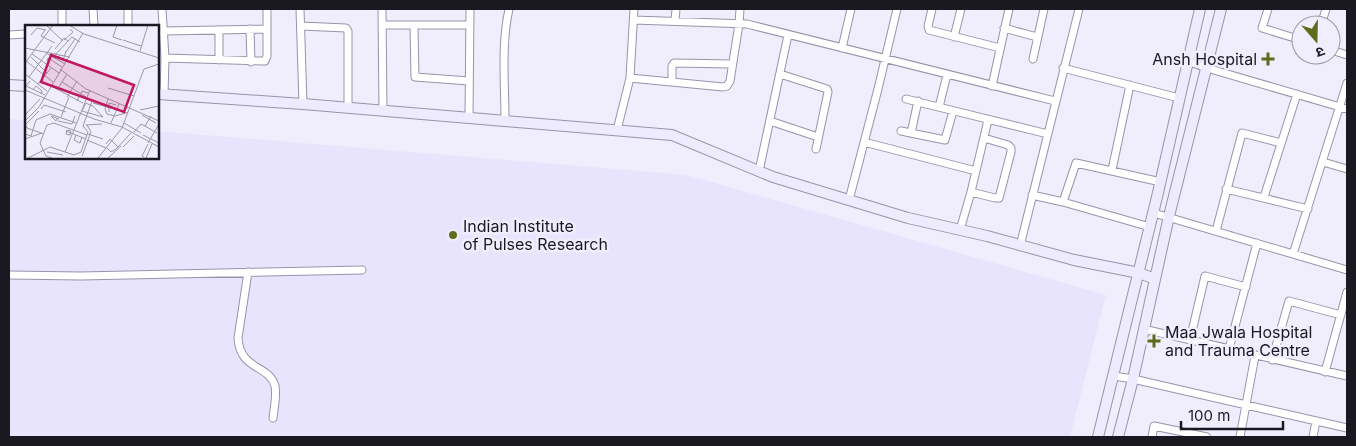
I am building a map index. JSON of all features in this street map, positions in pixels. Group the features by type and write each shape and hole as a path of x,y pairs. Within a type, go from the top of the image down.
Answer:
{"street":[{"path":"62,9 62,25"},
{"path":"94,9 94,25"},
{"path":"128,9 128,25"},
{"path":"162,9 165,58 161,95 383,110 672,135 773,177 908,218 1074,260 1139,273 1154,279"},
{"path":"165,58 251,62 267,59 267,9"},
{"path":"300,9 302,104"},
{"path":"382,9 383,110"},
{"path":"470,9 470,118"},
{"path":"502,9 506,23"},
{"path":"505,121 504,56 506,23 509,9"},
{"path":"617,130 630,78 634,9"},
{"path":"676,9 676,21"},
{"path":"630,78 727,86 730,81 740,9"},
{"path":"842,48 852,9"},
{"path":"849,200 897,9"},
{"path":"932,9 928,26 929,30 1000,48"},
{"path":"954,36 961,9"},
{"path":"992,86 1009,9"},
{"path":"1033,59 1044,9"},
{"path":"1020,246 1079,9"},
{"path":"1098,437 1154,213 1200,9"},
{"path":"1118,437 1133,379 1169,216 1221,9"},
{"path":"1268,9 1262,28 1291,37"},
{"path":"634,20 747,24 1055,101"},
{"path":"382,25 469,25"},
{"path":"414,25 415,77 469,81"},
{"path":"301,26 346,28 348,31 348,108"},
{"path":"1004,28 1037,36"},
{"path":"250,29 251,62"},
{"path":"164,31 267,29"},
{"path":"219,30 219,60"},
{"path":"9,35 25,34"},
{"path":"759,171 788,34"},
{"path":"1187,61 1344,107"},
{"path":"672,81 672,66 674,63 732,64"},
{"path":"1063,68 1179,98"},
{"path":"780,74 827,89 828,92 816,148"},
{"path":"939,107 947,74"},
{"path":"1293,254 1323,162 1344,107 1347,83"},
{"path":"9,85 25,86"},
{"path":"1112,170 1130,85"},
{"path":"1264,198 1297,94"},
{"path":"906,99 1048,134"},
{"path":"911,133 918,101"},
{"path":"901,131 945,140 953,111"},
{"path":"770,120 818,138"},
{"path":"960,230 988,120"},
{"path":"1216,230 1242,133 1281,143"},
{"path":"971,192 998,198 1011,152 1011,148 1008,145 984,138"},
{"path":"864,142 976,171"},
{"path":"1323,162 1347,169"},
{"path":"1063,202 1076,163 1160,182"},
{"path":"1226,189 1308,209"},
{"path":"1032,196 1063,202 1150,227"},
{"path":"1154,213 1347,270"},
{"path":"1229,349 1257,243"},
{"path":"9,275 81,276 362,270"},
{"path":"248,272 238,338 239,348 245,359 264,372 273,382 275,390 273,418"},
{"path":"1190,340 1205,276 1246,287"},
{"path":"1325,372 1347,292"},
{"path":"1272,360 1289,301 1341,315"},
{"path":"1143,329 1347,376"},
{"path":"1240,437 1256,356"},
{"path":"1114,376 1347,428"},
{"path":"1313,437 1316,421"},
{"path":"1152,437 1154,426 1202,437"}],"shaded area":[{"name":"Indian Institute of Pulses Research","path":"9,119 25,120 25,159 159,159 159,131 687,175 1106,295 1070,437 9,437"}],"place":[{"name":"Ansh Hospital","path":"1268,59"},
{"name":"Indian Institute of Pulses Research","path":"453,235"},
{"name":"Maa Jwala Hospital and Trauma Centre","path":"1154,341"}]}
